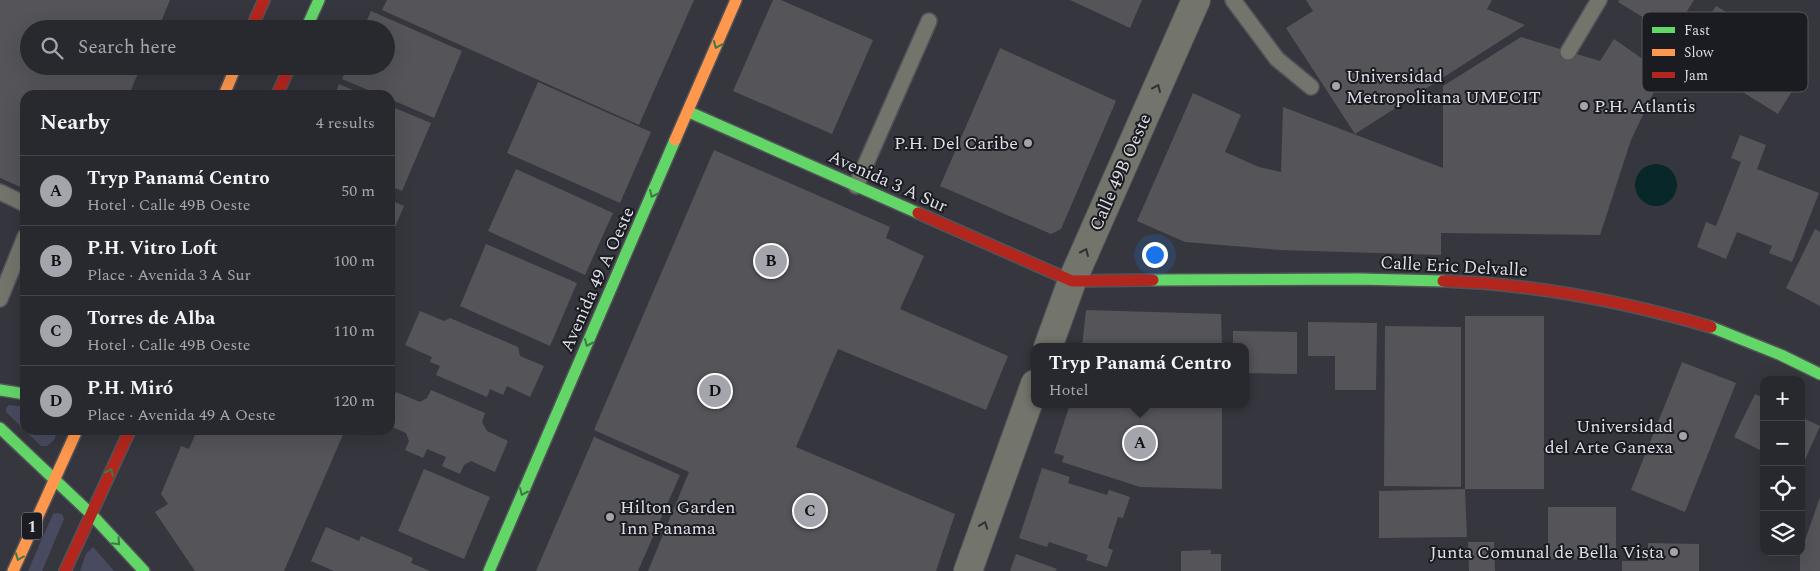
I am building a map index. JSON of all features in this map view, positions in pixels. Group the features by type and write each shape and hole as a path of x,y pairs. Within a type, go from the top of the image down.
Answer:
{"street":[{"path":"256,20 264,0"},
{"path":"310,20 319,0"},
{"name":"Avenida 49 A Oeste","path":"489,571 736,0"},
{"name":"Calle 49B Oeste","path":"1049,343 1072,281 1196,0"},
{"path":"226,90 232,75"},
{"path":"279,90 286,75"},
{"name":"Avenida 3 A Sur","path":"689,112 1072,281"},
{"name":"Calle Eric Delvalle","path":"1072,281 1359,279 1467,282 1550,289 1647,308 1717,329 1781,355 1820,374"},
{"path":"0,390 20,393"},
{"path":"968,571 1031,395"},
{"path":"0,428 91,514 144,571"},
{"name":"1","path":"13,571 26,538 75,435"},
{"path":"65,571 128,435"}],"lane":[{"path":"1233,0 1277,59 1311,87"},
{"path":"1568,52 1599,0"},
{"path":"856,186 929,21"},
{"path":"0,192 20,202"},
{"path":"0,299 20,249"}],"shaded area":[{"path":"1656,164 1671,170 1677,185 1671,200 1656,206 1641,200 1635,185 1641,170"},
{"path":"9,405 20,406 20,426 6,412 6,408"},
{"path":"30,435 56,435 54,440 47,446 41,446"},
{"path":"53,514 62,514 64,519 42,571 28,571"},
{"path":"93,547 114,571 80,571 86,554"}],"building":[{"path":"0,0 170,0 162,20 20,20 20,75 137,75 131,90 20,90 20,187 0,178"},
{"path":"387,0 694,0 639,125 382,10"},
{"path":"773,0 781,0 873,40 832,134 733,91"},
{"path":"1070,0 1142,0 1130,28"},
{"name":"Universidad Metropolitana UMECIT","path":"1306,0 1492,0 1487,9 1525,25 1355,134 1286,28 1313,11"},
{"path":"1619,0 1694,0 1686,12 1642,12 1642,17 1618,2"},
{"path":"1716,6 1726,12 1712,12"},
{"path":"371,11 391,20 367,20"},
{"path":"395,22 462,51 434,118 395,101 395,90 368,90 342,79 344,75 395,75"},
{"path":"1521,37 1600,61 1614,39 1642,58 1642,92 1654,92 1631,140 1600,235 1441,233 1441,255 1280,250 1185,242 1137,221 1193,93 1241,115 1225,152 1259,167 1281,172 1283,107 1443,168 1443,86"},
{"name":"P.H. Del Caribe","path":"1000,48 1116,101 1061,229 1051,234 940,186"},
{"path":"538,82 651,132 620,203 507,153"},
{"path":"339,84 353,90 337,90"},
{"path":"1743,92 1791,92 1778,114"},
{"path":"395,108 431,123 402,191 395,188"},
{"path":"1740,135 1766,145 1757,169 1819,193 1792,262 1769,253 1772,246 1737,232 1726,259 1697,247 1706,222 1716,226 1741,162 1731,158"},
{"path":"714,150 890,227 886,238 924,256 900,309 1008,356 986,410 838,349 796,447 955,514 936,571 648,571 689,472 594,430"},
{"path":"516,169 613,213 585,275 488,231"},
{"path":"395,202 404,206 395,227"},
{"path":"1815,229 1820,232 1820,306 1786,288"},
{"path":"486,244 577,283 550,346 460,306"},
{"path":"1086,310 1221,314 1222,343 1082,343"},
{"path":"420,311 444,321 450,318 518,347 520,356 544,366 530,397 507,386 503,395 490,389 487,397 436,375 440,366 430,362 432,357 405,345"},
{"path":"1465,316 1544,316 1544,489 1465,489"},
{"path":"1308,322 1377,323 1376,390 1335,390 1335,356 1308,356"},
{"path":"1385,326 1461,327 1461,487 1384,486"},
{"path":"1233,331 1297,332 1297,374 1249,373 1249,343 1233,343"},
{"name":"Universidad del Arte Ganexa","path":"1682,362 1736,383 1685,512 1631,490"},
{"path":"431,390 485,413 482,422 487,431 508,441 495,472 471,461 464,465 460,474 442,466 446,457 427,449 423,458 405,450 409,441 406,433 395,428 396,392 420,402 427,398"},
{"path":"1755,394 1760,396 1760,450 1734,437"},
{"path":"1069,408 1222,408 1222,489 1140,487 1062,462 1064,456 1054,453"},
{"path":"1805,419 1820,426 1805,460"},
{"path":"195,435 343,435 284,571 195,571 155,512 168,504 161,494 181,446 189,449"},
{"name":"Hilton Garden Inn Panama","path":"594,437 680,475 638,571 536,571"},
{"path":"1042,468 1070,477 1068,483 1107,495 1109,490 1130,497 1123,518 1118,517 1108,548 1113,550 1107,567 1086,560 1088,555 1049,542 1047,547 1019,538"},
{"path":"424,469 490,497 464,559 398,531"},
{"path":"1465,489 1467,537 1379,538 1379,491"},
{"path":"1820,497 1820,571 1800,571 1800,556 1805,556 1805,540"},
{"path":"1548,507 1616,507 1616,560 1548,559"},
{"path":"326,527 359,541 361,536 413,558 411,563 430,571 334,571 311,561"},
{"path":"1468,542 1494,542 1495,571 1469,571"},
{"name":"Junta Comunal de Bella Vista","path":"1648,543 1699,544 1699,571 1622,571 1622,561 1648,561"},
{"path":"1211,550 1211,554 1221,554 1221,571 1181,571 1181,551"},
{"path":"1016,554 1057,569 1056,571 1010,571"}],"traffic: fast":[{"path":"310,20 319,0"},
{"path":"689,112 918,213"},
{"path":"489,571 675,140"},
{"path":"1153,280 1359,279 1443,281"},
{"path":"1711,327 1781,355 1820,374"},
{"path":"0,390 20,393"},
{"path":"0,428 91,514 144,571"}],"traffic: slow":[{"path":"675,140 736,0"},
{"path":"226,90 232,75"},
{"path":"13,571 75,435"}],"traffic: jam":[{"path":"255,20 264,0"},
{"path":"279,90 286,75"},
{"path":"918,213 1072,281 1153,280"},
{"path":"1443,281 1511,286 1578,295 1645,309 1711,327"},
{"path":"65,571 128,435"}],"place":[{"name":"Universidad Metropolitana UMECIT","path":"1336,86"},
{"name":"P.H. Atlantis","path":"1584,106"},
{"name":"P.H. Del Caribe","path":"1028,143"},
{"name":"P.H. Vitro Loft","path":"771,261"},
{"name":"P.H. Miró","path":"715,391"},
{"name":"Universidad del Arte Ganexa","path":"1683,436"},
{"name":"Tryp Panamá Centro","path":"1140,443"},
{"name":"Torres de Alba","path":"810,511"},
{"name":"Hilton Garden Inn Panama","path":"610,517"},
{"name":"Junta Comunal de Bella Vista","path":"1674,552"}]}
